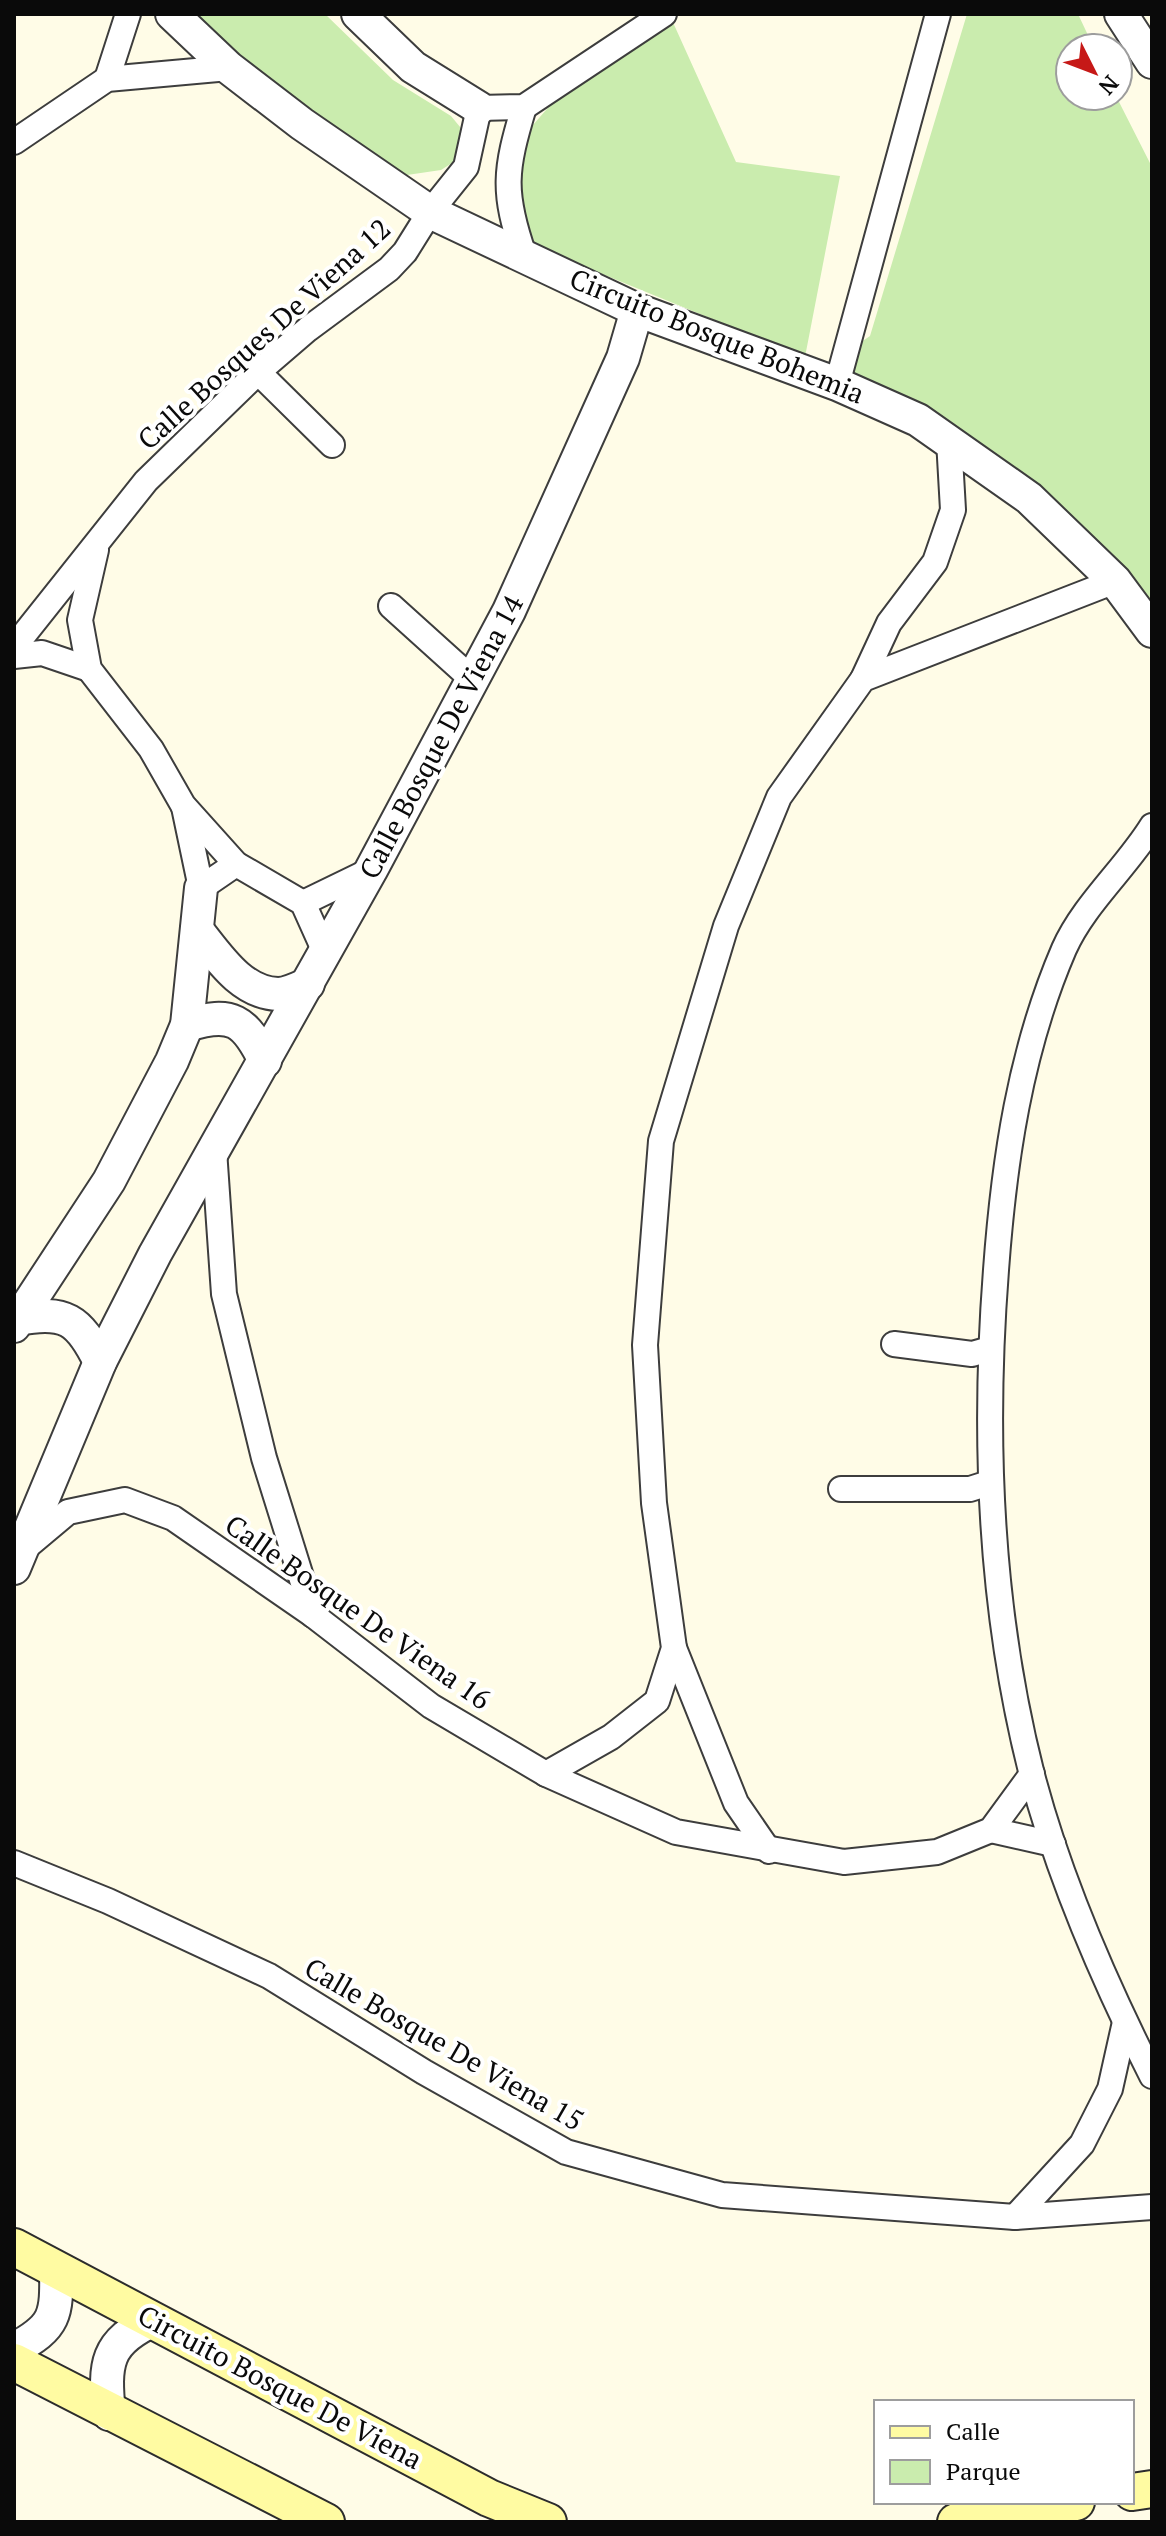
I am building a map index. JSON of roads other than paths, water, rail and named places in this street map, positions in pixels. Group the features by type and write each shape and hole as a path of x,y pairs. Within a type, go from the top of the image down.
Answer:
{"main road":[{"name":"Circuito Bosque De Viena","path":"14,2247 489,2498 548,2522"},
{"path":"14,2362 109,2414 326,2522"},
{"path":"956,2522 1052,2510"}],"street":[{"path":"107,79 128,14"},
{"name":"Circuito Bosque Bohemia","path":"172,14 229,68 302,124 430,212 637,310 837,384 918,420 1029,498 1115,581 1152,631"},
{"path":"358,14 413,67 479,108 524,107 664,14"},
{"path":"837,384 938,14"},
{"path":"1121,14 1152,62"},
{"path":"14,142 107,79 229,68"},
{"path":"524,107 506,182 512,222 524,255"},
{"name":"Calle Bosques De Viena 12","path":"18,632 146,481 258,372 308,329 389,269 415,239 430,212 466,167 479,108"},
{"name":"Calle Bosque De Viena 14","path":"17,1559 100,1362 214,1150 371,870 509,611 623,358 637,310"},
{"path":"258,372 332,445"},
{"path":"769,1851 736,1803 674,1648 654,1503 645,1345 661,1141 726,926 779,797 863,679 889,623 935,562 953,510 949,440"},
{"path":"98,540 80,620 89,669 151,749 183,805 236,864 303,903 325,952"},
{"path":"863,679 1115,581"},
{"path":"391,606 473,680"},
{"path":"14,656 23,652 42,653 89,669"},
{"path":"16,1322 109,1181 187,1025 201,888 183,805"},
{"path":"1152,826 1066,946 1031,1037 1002,1181 990,1349 989,1483 1006,1637 1032,1774 1053,1844 1125,2022 1152,2076"},
{"path":"201,888 236,864"},
{"path":"303,903 371,870"},
{"path":"197,930 232,973 258,990 281,995 308,984"},
{"path":"187,1025 216,1016 237,1022 252,1034 265,1061"},
{"path":"214,1150 224,1294 264,1458 313,1615"},
{"path":"16,1322 48,1313 73,1321 100,1362"},
{"path":"894,1344 972,1354 990,1349"},
{"path":"841,1489 970,1489 989,1483"},
{"name":"Calle Bosque De Viena 16","path":"17,1559 68,1512 125,1500 173,1518 313,1615 431,1706 546,1774 676,1832 844,1862 937,1852 991,1830"},
{"path":"546,1774 611,1737 657,1701 674,1648"},
{"path":"1032,1774 991,1830 1053,1844"},
{"name":"Calle Bosque De Viena 15","path":"14,1863 108,1901 269,1976 424,2072 566,2152 722,2195 1015,2217 1152,2207"},
{"path":"1015,2217 1082,2144 1110,2089 1125,2022"},
{"path":"14,2349 40,2336 53,2320 56,2269"},
{"path":"109,2414 105,2372 115,2347 131,2331 154,2320"}]}
